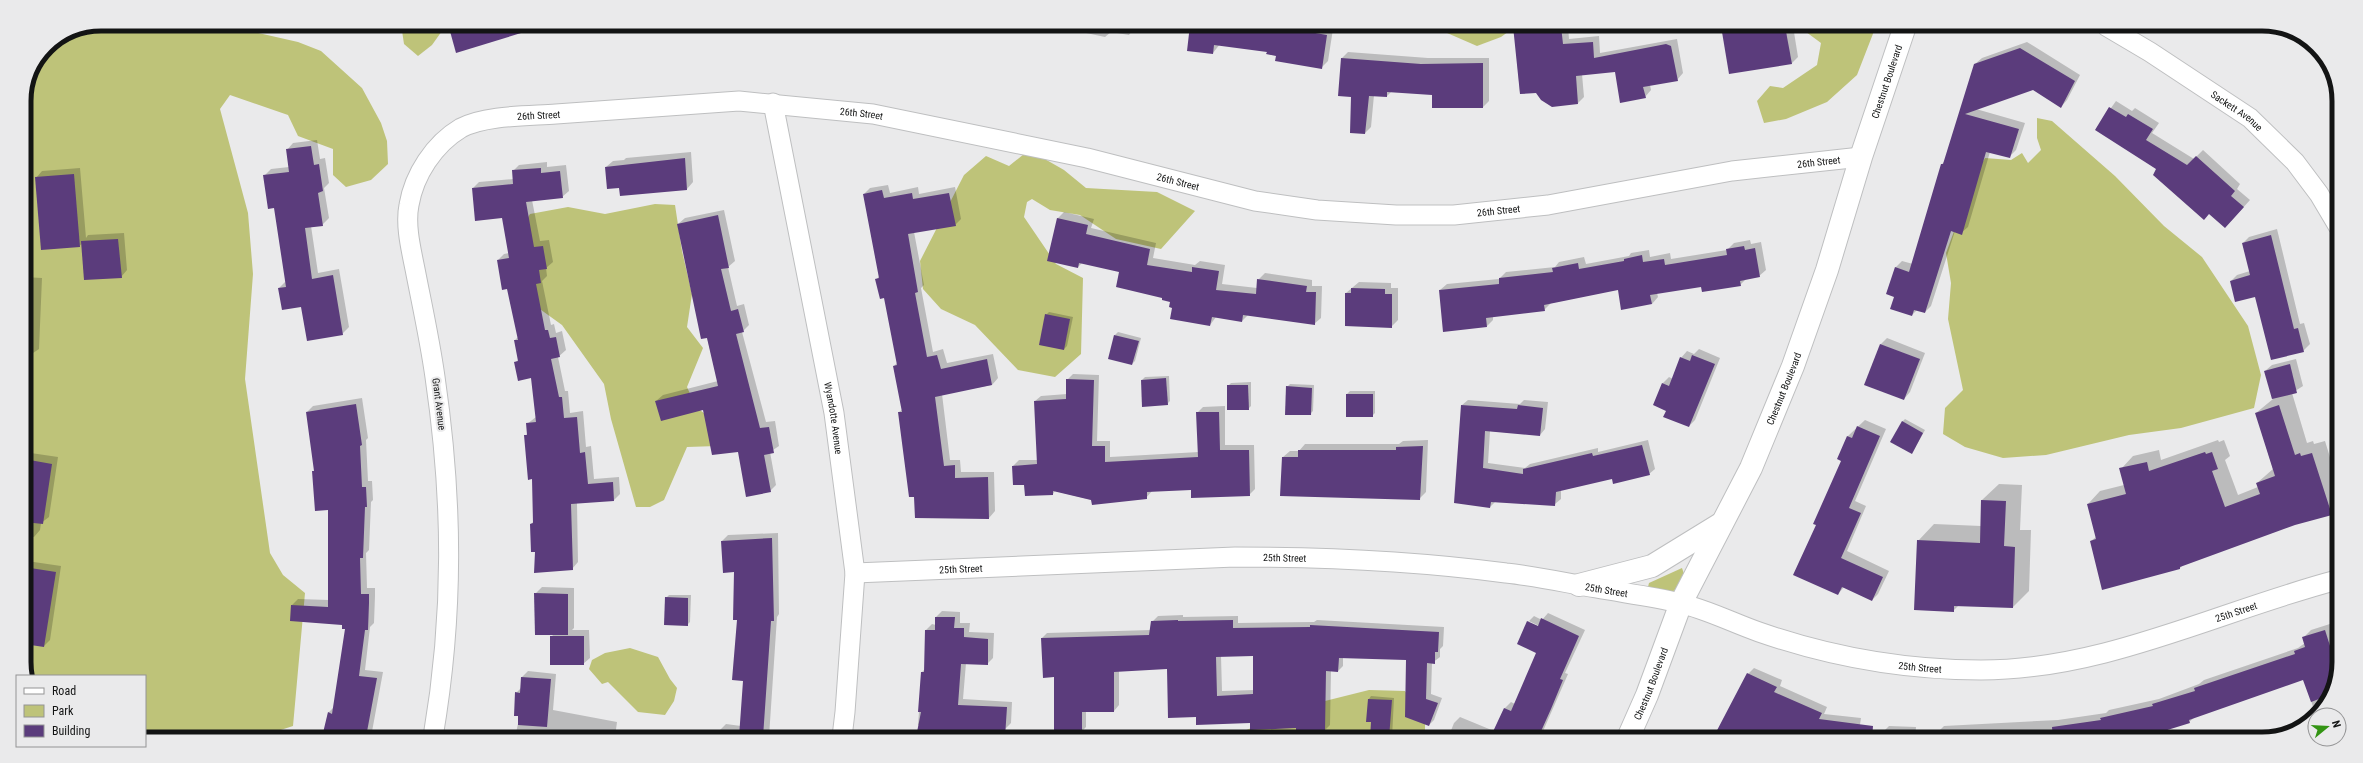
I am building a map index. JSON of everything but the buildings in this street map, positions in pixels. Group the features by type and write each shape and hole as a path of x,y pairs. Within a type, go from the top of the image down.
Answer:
{"street":[{"name":"Chestnut Boulevard","path":"1631,732 1647,695 1681,603 1751,468 1793,366 1827,270 1861,157 1903,31"},
{"name":"Sackett Avenue","path":"2114,31 2150,52 2250,118 2295,162 2319,194 2332,216"},
{"name":"26th Street","path":"496,120 739,101 859,111 920,122 1087,158 1255,201 1316,210 1396,215 1454,215 1548,205 1732,171 1861,157"},
{"name":"Wyandotte Avenue","path":"773,103 834,413 855,573 846,712 843,732"},
{"name":"Grant Avenue","path":"434,732 446,651 449,583 449,506 435,374 411,246 408,208 413,187 432,153 462,128 496,120"},
{"path":"1579,585 1652,566 1723,522"},
{"name":"25th Street","path":"855,573 1231,557 1289,557 1407,562 1508,573 1681,603 1760,633 1824,652 1886,664 1926,669 1985,670 2042,664 2096,655 2150,640 2291,592 2332,581"}],"green space":[{"path":"250,31 298,42 321,51 362,88 381,123 387,141 388,164 371,180 346,187 333,175 333,149 298,136 288,115 230,95 220,109 248,213 253,274 245,379 270,553 283,575 305,593 293,726 274,732 146,732 146,675 32,675 31,666 31,97 36,74 48,55 55,48 70,38 87,32"},
{"path":"402,31 442,31 432,45 418,56 404,44"},
{"path":"1442,31 1509,31 1501,37 1477,46"},
{"path":"1805,31 1874,31 1857,75 1827,102 1786,119 1764,123 1757,101 1770,86 1783,88 1817,65 1821,43"},
{"path":"2037,118 2052,121 2115,176 2164,226 2202,257 2248,326 2261,375 2254,408 2181,428 2129,435 2046,455 2003,458 1965,447 1943,434 1945,408 1963,390 1948,319 1951,283 1946,253 1974,177 1985,158 2011,160 2022,153 2028,163 2041,150 2037,138"},
{"path":"1029,150 1064,170 1086,188 1157,192 1195,211 1161,249 1116,239 1080,215 1050,210 1032,199 1027,202 1024,217 1056,264 1083,278 1081,354 1055,377 1018,370 975,325 941,309 923,289 920,261 964,175 986,156 1009,166"},
{"path":"655,204 675,205 682,251 692,294 687,327 703,348 687,387 696,407 718,424 717,446 687,447 664,500 650,507 636,507 611,419 604,384 562,325 519,294 509,258 512,244 530,214 568,207 605,214"},
{"path":"1682,568 1684,574 1677,588 1671,593 1648,587 1649,583"},
{"path":"630,648 658,657 670,679 677,688 674,701 665,715 638,712 608,682 602,684 589,669 592,660 605,653"},
{"path":"1369,690 1405,691 1425,720 1425,732 1242,732 1305,706"}]}
